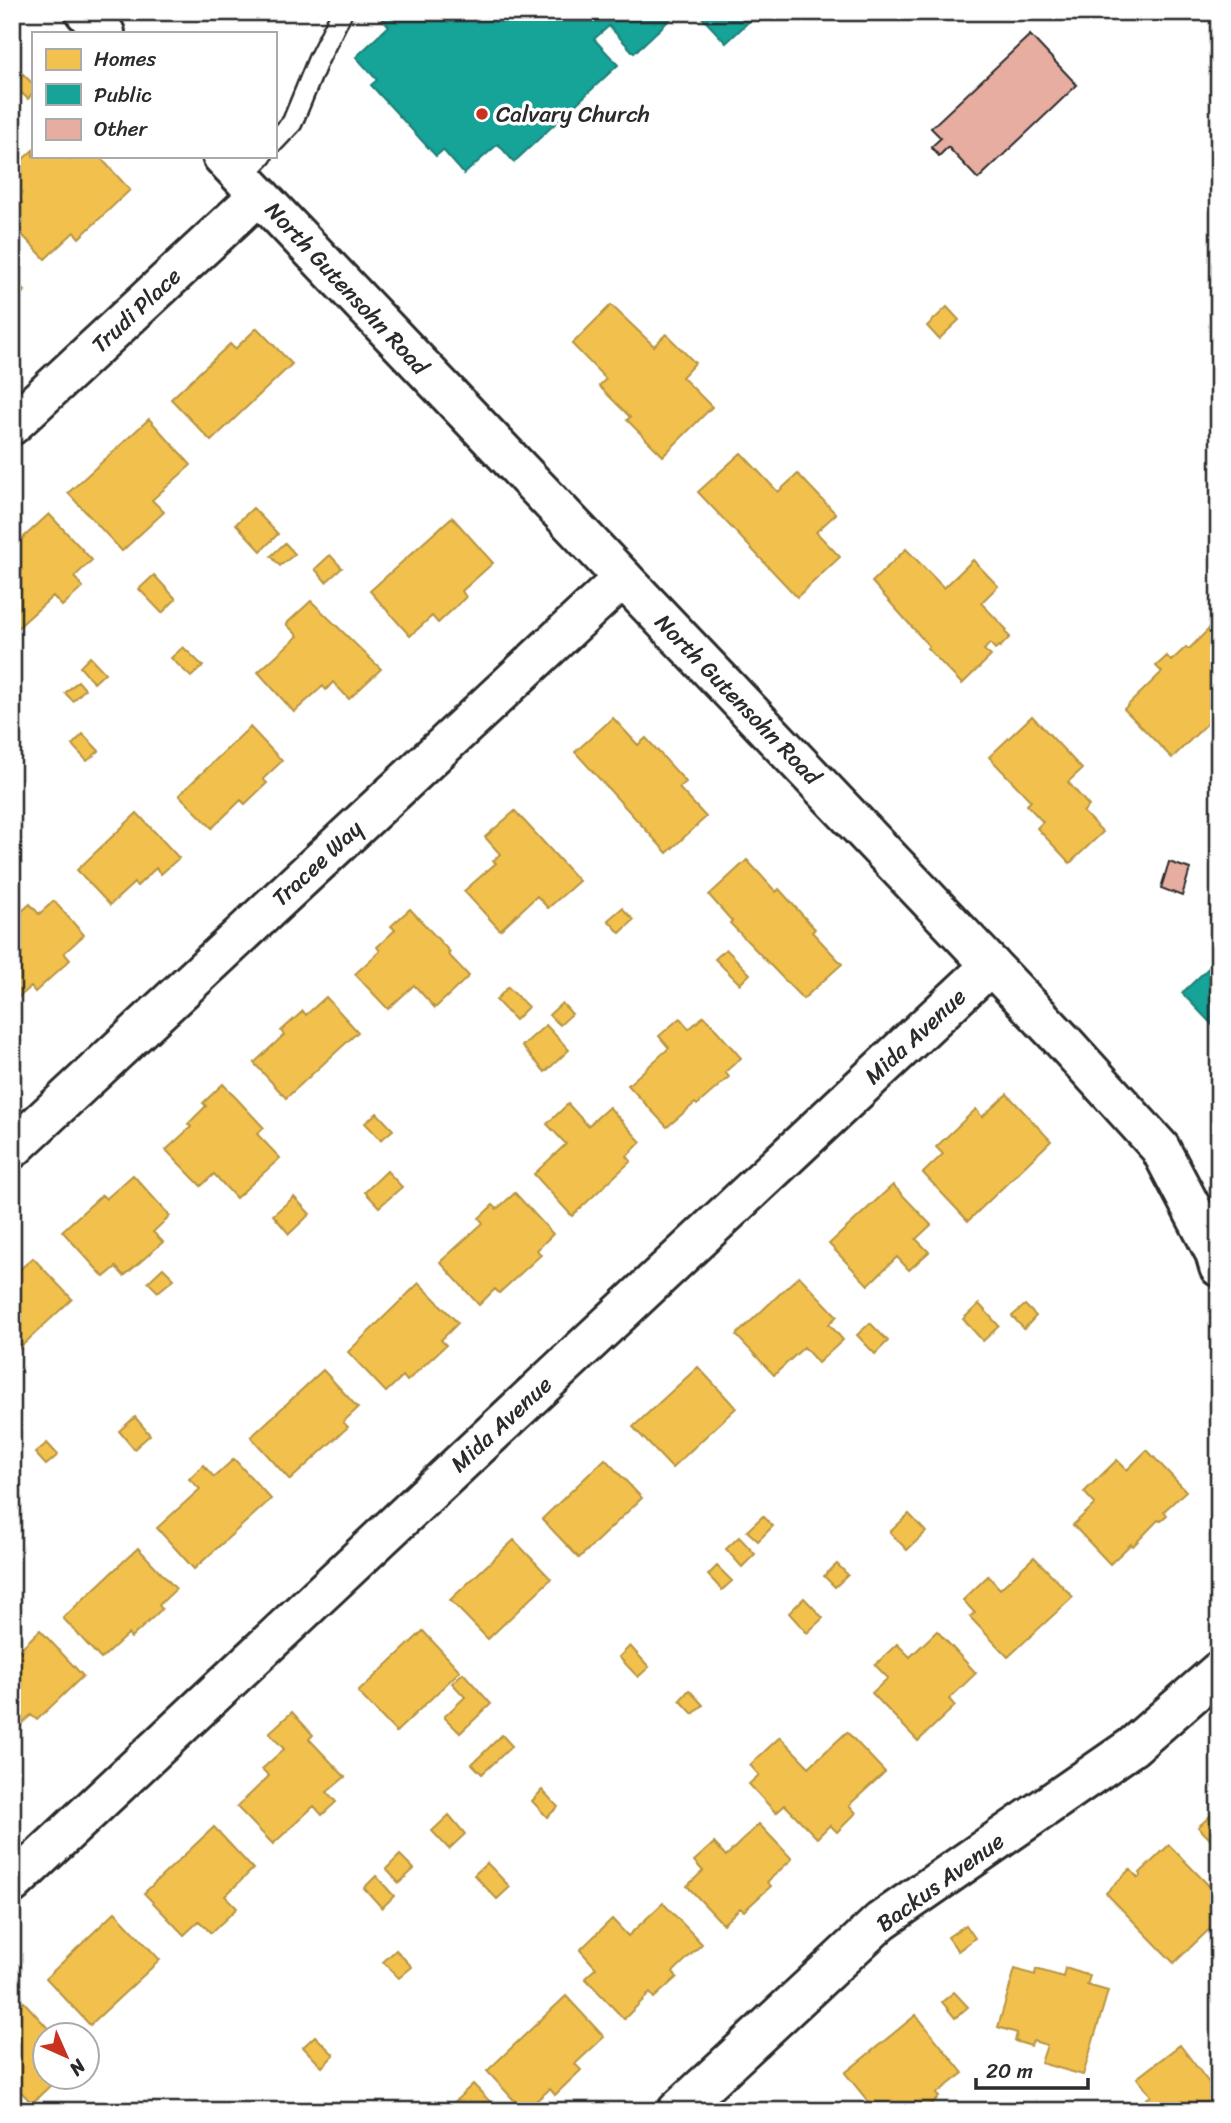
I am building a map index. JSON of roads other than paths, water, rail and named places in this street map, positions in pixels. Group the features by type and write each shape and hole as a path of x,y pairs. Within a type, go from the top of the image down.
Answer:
{"street":[{"path":"85,12 104,32"},
{"name":"Trudi Place","path":"12,425 246,171"},
{"name":"North Gutensohn Road","path":"246,171 622,578 991,965 1160,1148 1215,1253 1219,1267"},
{"name":"Tracee Way","path":"12,1149 622,578"},
{"name":"Mida Avenue","path":"12,1884 991,965"},
{"name":"Backus Avenue","path":"677,2111 881,1922 1132,1747 1219,1671"}],"lane":[{"path":"276,140 292,122 342,12"}],"place":[{"name":"Calvary Church","path":"482,114"}]}
